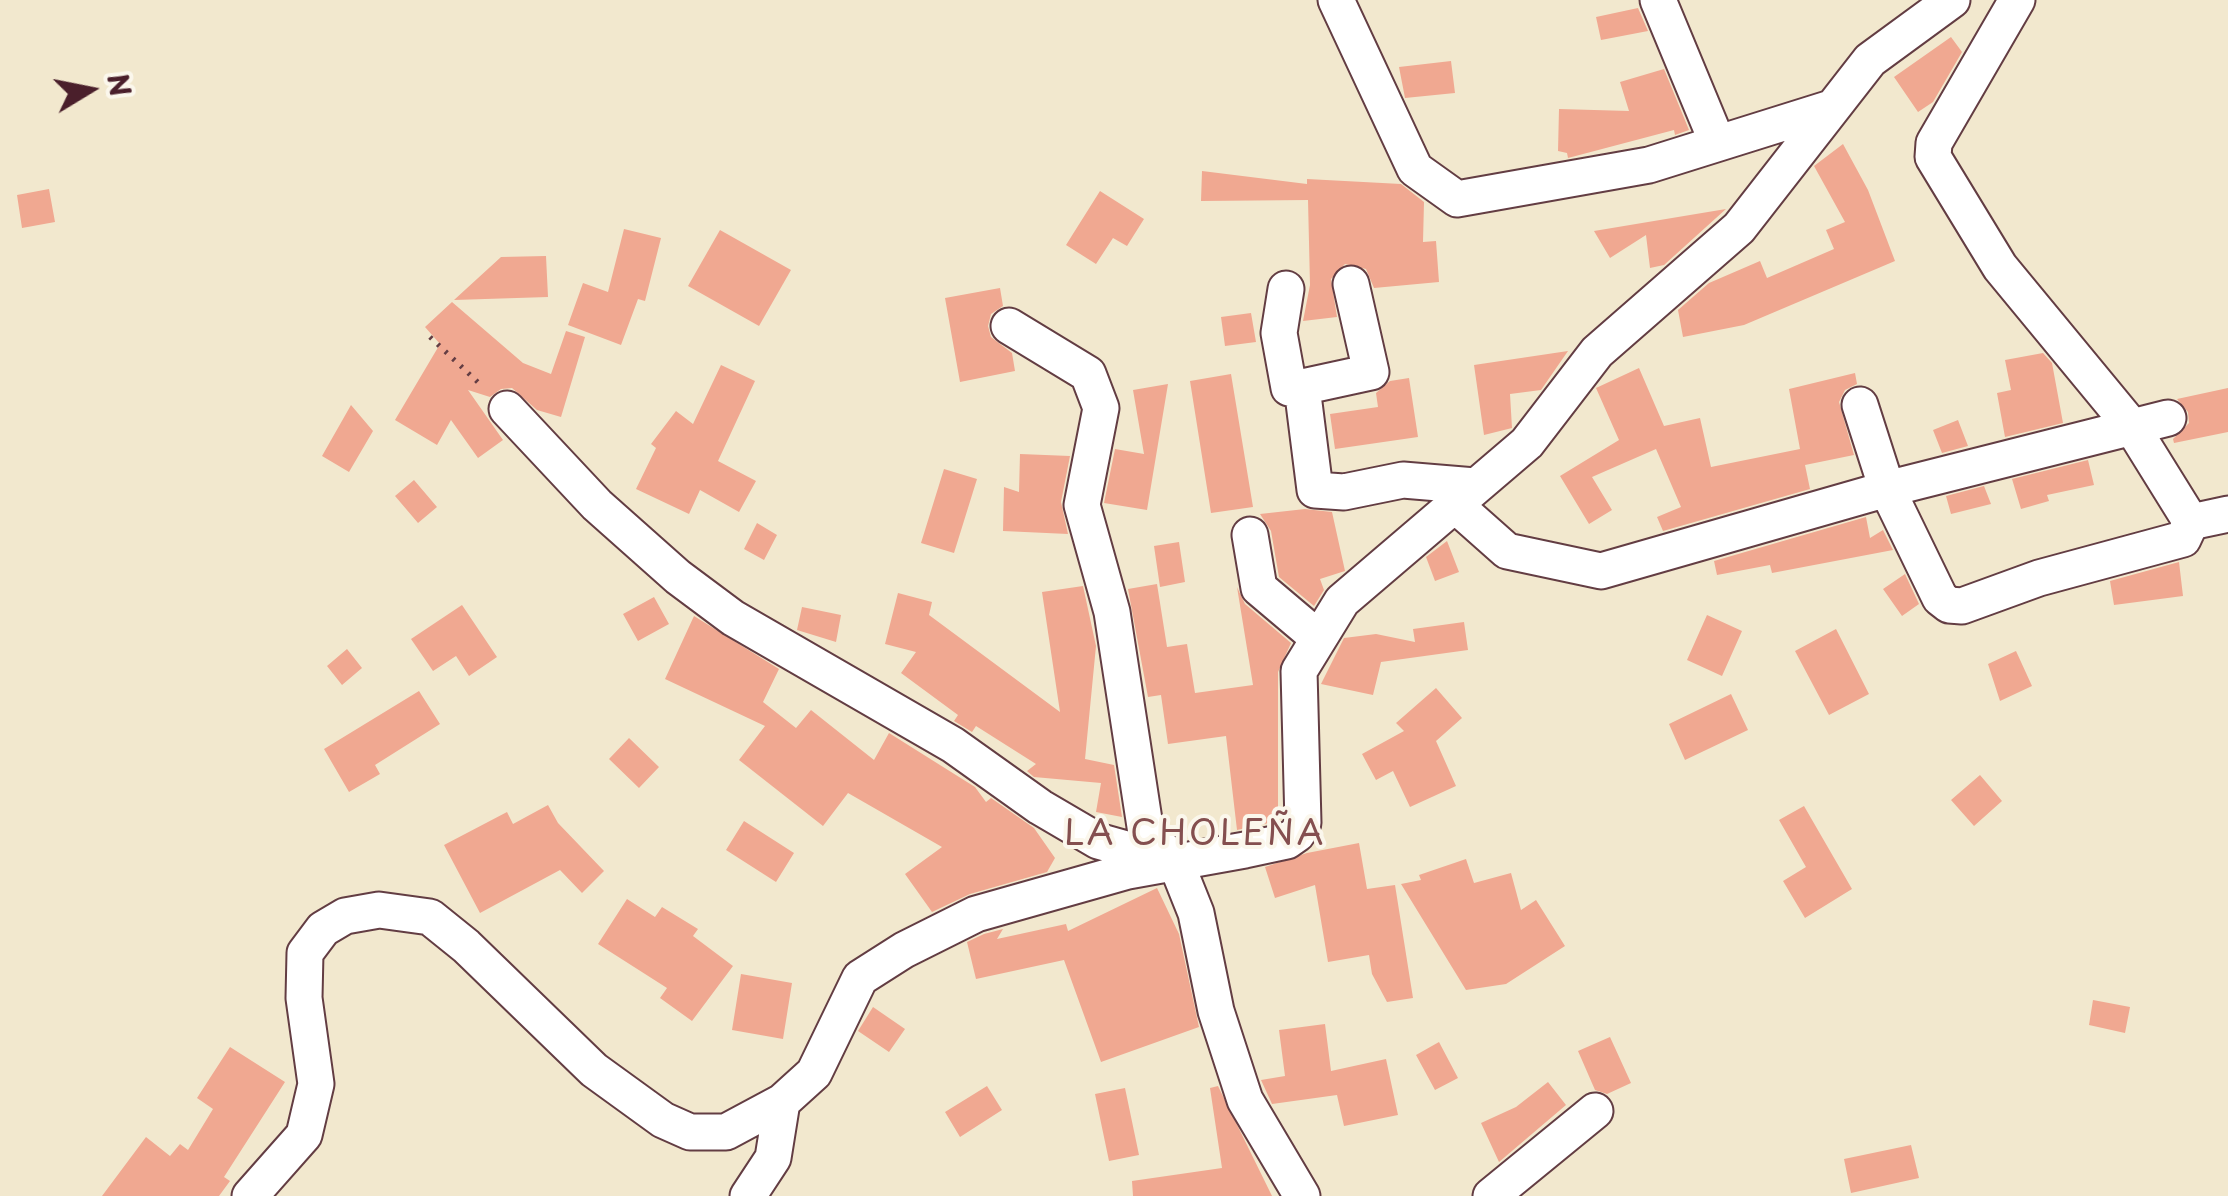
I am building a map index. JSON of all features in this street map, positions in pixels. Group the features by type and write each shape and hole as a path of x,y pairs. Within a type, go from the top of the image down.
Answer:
{"street":[{"path":"1336,0 1415,169 1456,200 1649,164 1831,108"},
{"path":"1658,0 1717,142"},
{"path":"250,1196 304,1134 316,1084 304,998 305,953 323,929 345,916 379,910 430,917 480,958 594,1070 663,1120 690,1132 726,1132 782,1102 814,1073 860,978 904,950 976,914 1128,871 1287,841 1297,834 1303,823 1298,671 1342,601 1527,443 1597,352 1739,228 1870,60 1952,0"},
{"path":"2017,0 1934,143 1933,157 2000,268 2132,427 2190,522"},
{"path":"1286,289 1278,332 1289,388 1371,372 1351,284"},
{"path":"1010,326 1088,374 1101,408 1082,505 1112,612 1146,833 1176,862 1196,913 1216,1011 1245,1100 1302,1196"},
{"path":"1302,386 1316,490 1344,492 1403,480 1464,495 1506,550 1602,571 1888,490 2168,418"},
{"path":"1860,406 1888,490 1940,598 1949,605 1962,606 2039,578 2182,539 2190,522"},
{"path":"507,409 598,505 678,577 733,618 954,745 1040,807 1098,841 1176,862"},
{"path":"2190,522 2228,514"},
{"path":"1250,534 1259,588 1317,637"},
{"path":"748,1196 773,1158 782,1102"},
{"path":"1491,1196 1594,1111"}],"path":[{"path":"430,337 507,409"}],"building":[{"path":"1638,8 1648,31 1601,40 1596,17"},
{"path":"1951,37 1962,52 1933,102 1918,112 1894,77"},
{"path":"1451,61 1455,93 1405,98 1399,67"},
{"path":"1664,69 1689,130 1675,135 1674,130 1568,158 1567,153 1558,151 1559,109 1629,111 1620,82"},
{"path":"1843,144 1868,190 1895,261 1744,325 1683,337 1678,310 1709,283 1760,261 1767,278 1834,249 1826,230 1845,222 1814,166"},
{"path":"1202,171 1307,184 1307,179 1401,184 1424,202 1423,242 1436,241 1439,282 1374,288 1366,269 1345,264 1331,279 1337,317 1303,321 1310,285 1308,200 1201,201"},
{"path":"49,189 55,222 22,228 17,195"},
{"path":"1100,191 1144,219 1127,246 1113,238 1096,264 1066,245"},
{"path":"1726,209 1664,265 1650,268 1646,235 1610,258 1594,231"},
{"path":"624,229 661,238 645,301 638,299 621,345 568,325 583,283 608,292"},
{"path":"720,230 791,270 759,326 688,286"},
{"path":"546,256 548,297 454,300 501,257"},
{"path":"1000,288 1003,306 991,314 988,326 991,337 1012,353 1015,371 960,382 945,298"},
{"path":"452,302 523,363 551,374 566,331 585,337 561,417 537,410 512,388 501,389 490,397 468,390 503,440 478,458 451,420 437,445 395,420 440,344 425,327"},
{"path":"1251,313 1256,342 1225,346 1221,317"},
{"path":"1568,351 1541,390 1510,394 1512,428 1484,435 1474,365"},
{"path":"2043,353 2052,363 2063,423 2005,437 1997,393 2011,390 2005,360"},
{"path":"721,365 755,381 718,461 756,481 739,512 700,490 689,514 636,489 656,448 651,444 676,411 693,424"},
{"path":"1639,368 1664,426 1700,418 1711,467 1800,449 1789,389 1855,373 1857,384 1845,390 1839,402 1854,455 1805,465 1810,489 1663,531 1657,517 1681,507 1656,449 1592,477 1612,510 1589,524 1560,476 1619,440 1596,388"},
{"path":"1231,374 1253,507 1211,513 1190,381"},
{"path":"1409,378 1418,437 1335,449 1330,414 1378,407 1376,393 1390,381"},
{"path":"1168,384 1147,510 1104,503 1115,449 1144,454 1133,390"},
{"path":"2228,388 2228,432 2174,443 2173,439 2189,423 2188,412 2177,399"},
{"path":"351,405 373,431 349,472 322,456"},
{"path":"1958,420 1968,446 1942,453 1933,430"},
{"path":"1020,454 1070,456 1061,502 1068,534 1003,531 1004,487 1019,492"},
{"path":"2088,460 2094,485 2047,495 2049,501 2021,509 2012,479"},
{"path":"944,469 977,479 954,553 921,543"},
{"path":"414,480 437,507 418,523 395,496"},
{"path":"1984,486 1991,504 1951,514 1946,496"},
{"path":"1305,509 1332,512 1345,571 1320,579 1324,590 1314,606 1279,577 1271,531 1260,514"},
{"path":"1866,517 1870,538 1883,530 1893,550 1772,573 1770,565 1717,575 1714,561"},
{"path":"757,523 777,535 764,560 744,549"},
{"path":"1447,541 1459,572 1435,581 1426,557"},
{"path":"1179,542 1185,582 1160,587 1154,546"},
{"path":"2179,562 2183,596 2114,605 2110,581"},
{"path":"1905,574 1919,604 1902,616 1883,589"},
{"path":"1157,584 1167,647 1187,644 1195,693 1253,685 1237,587 1245,604 1291,643 1278,672 1278,821 1237,830 1226,736 1168,744 1161,695 1148,697 1128,589"},
{"path":"1083,586 1096,646 1085,759 1114,765 1122,817 1096,812 1101,783 1034,777 1027,771 1036,764 976,726 972,732 954,721 958,715 901,673 916,652 885,644 898,593 932,602 929,615 1060,712 1042,592"},
{"path":"654,597 669,624 638,641 623,614"},
{"path":"462,605 497,657 469,676 456,656 433,671 411,639"},
{"path":"802,607 841,615 836,642 797,630"},
{"path":"1707,615 1742,631 1722,676 1687,660"},
{"path":"694,616 779,669 763,702 796,728 811,710 874,760 889,733 975,787 986,802 991,798 1034,828 1055,858 1047,872 970,894 932,912 905,874 942,847 848,793 823,826 739,760 765,726 665,679"},
{"path":"1464,622 1468,650 1381,662 1373,695 1321,684 1344,638 1376,634 1415,642 1413,629"},
{"path":"1836,629 1869,694 1829,715 1795,651"},
{"path":"347,649 362,668 342,685 327,666"},
{"path":"2016,651 2032,686 2000,701 1988,664"},
{"path":"1436,688 1462,718 1436,741 1456,786 1410,807 1393,771 1376,780 1362,754 1404,731 1396,723"},
{"path":"419,691 440,724 375,765 380,774 349,792 324,749"},
{"path":"1731,694 1748,730 1685,760 1669,724"},
{"path":"629,738 659,767 639,788 609,759"},
{"path":"1980,775 2002,801 1974,826 1951,800"},
{"path":"548,805 558,823 604,871 582,893 560,870 480,913 444,845 507,812 513,824"},
{"path":"1804,806 1852,889 1805,918 1783,881 1806,867 1779,820"},
{"path":"744,821 794,853 776,882 726,850"},
{"path":"1359,843 1367,889 1395,885 1413,998 1387,1002 1372,974 1369,955 1328,962 1315,885 1275,898 1265,867 1307,853"},
{"path":"1466,859 1474,883 1511,873 1521,910 1536,900 1565,946 1506,984 1466,990 1401,884 1421,880 1419,875"},
{"path":"1157,888 1179,934 1199,1027 1101,1062 1064,960 976,979 967,942 1003,929 997,939 1066,924 1068,931"},
{"path":"627,899 655,917 662,907 698,929 693,936 733,966 692,1021 660,998 667,988 598,944"},
{"path":"741,974 792,983 783,1039 732,1030"},
{"path":"2093,1000 2130,1007 2125,1033 2089,1025"},
{"path":"873,1007 905,1029 889,1052 858,1031"},
{"path":"1325,1024 1331,1071 1386,1059 1398,1115 1344,1126 1337,1095 1272,1104 1261,1080 1285,1076 1279,1030"},
{"path":"1610,1037 1631,1083 1607,1094 1595,1090 1578,1051"},
{"path":"1439,1042 1458,1078 1435,1090 1416,1055"},
{"path":"230,1047 285,1082 224,1177 230,1181 219,1196 102,1196 146,1137 170,1156 180,1144 188,1150 213,1109 197,1098"},
{"path":"1548,1082 1566,1105 1499,1162 1481,1123 1516,1107"},
{"path":"987,1086 1002,1110 960,1137 945,1112"},
{"path":"1218,1086 1272,1196 1133,1196 1132,1181 1222,1168 1210,1088"},
{"path":"1125,1088 1139,1155 1109,1161 1095,1094"},
{"path":"1911,1145 1919,1178 1851,1193 1844,1159"}],"district":[{"name":"LA CHOLEÑA","path":"1195,835"}]}
